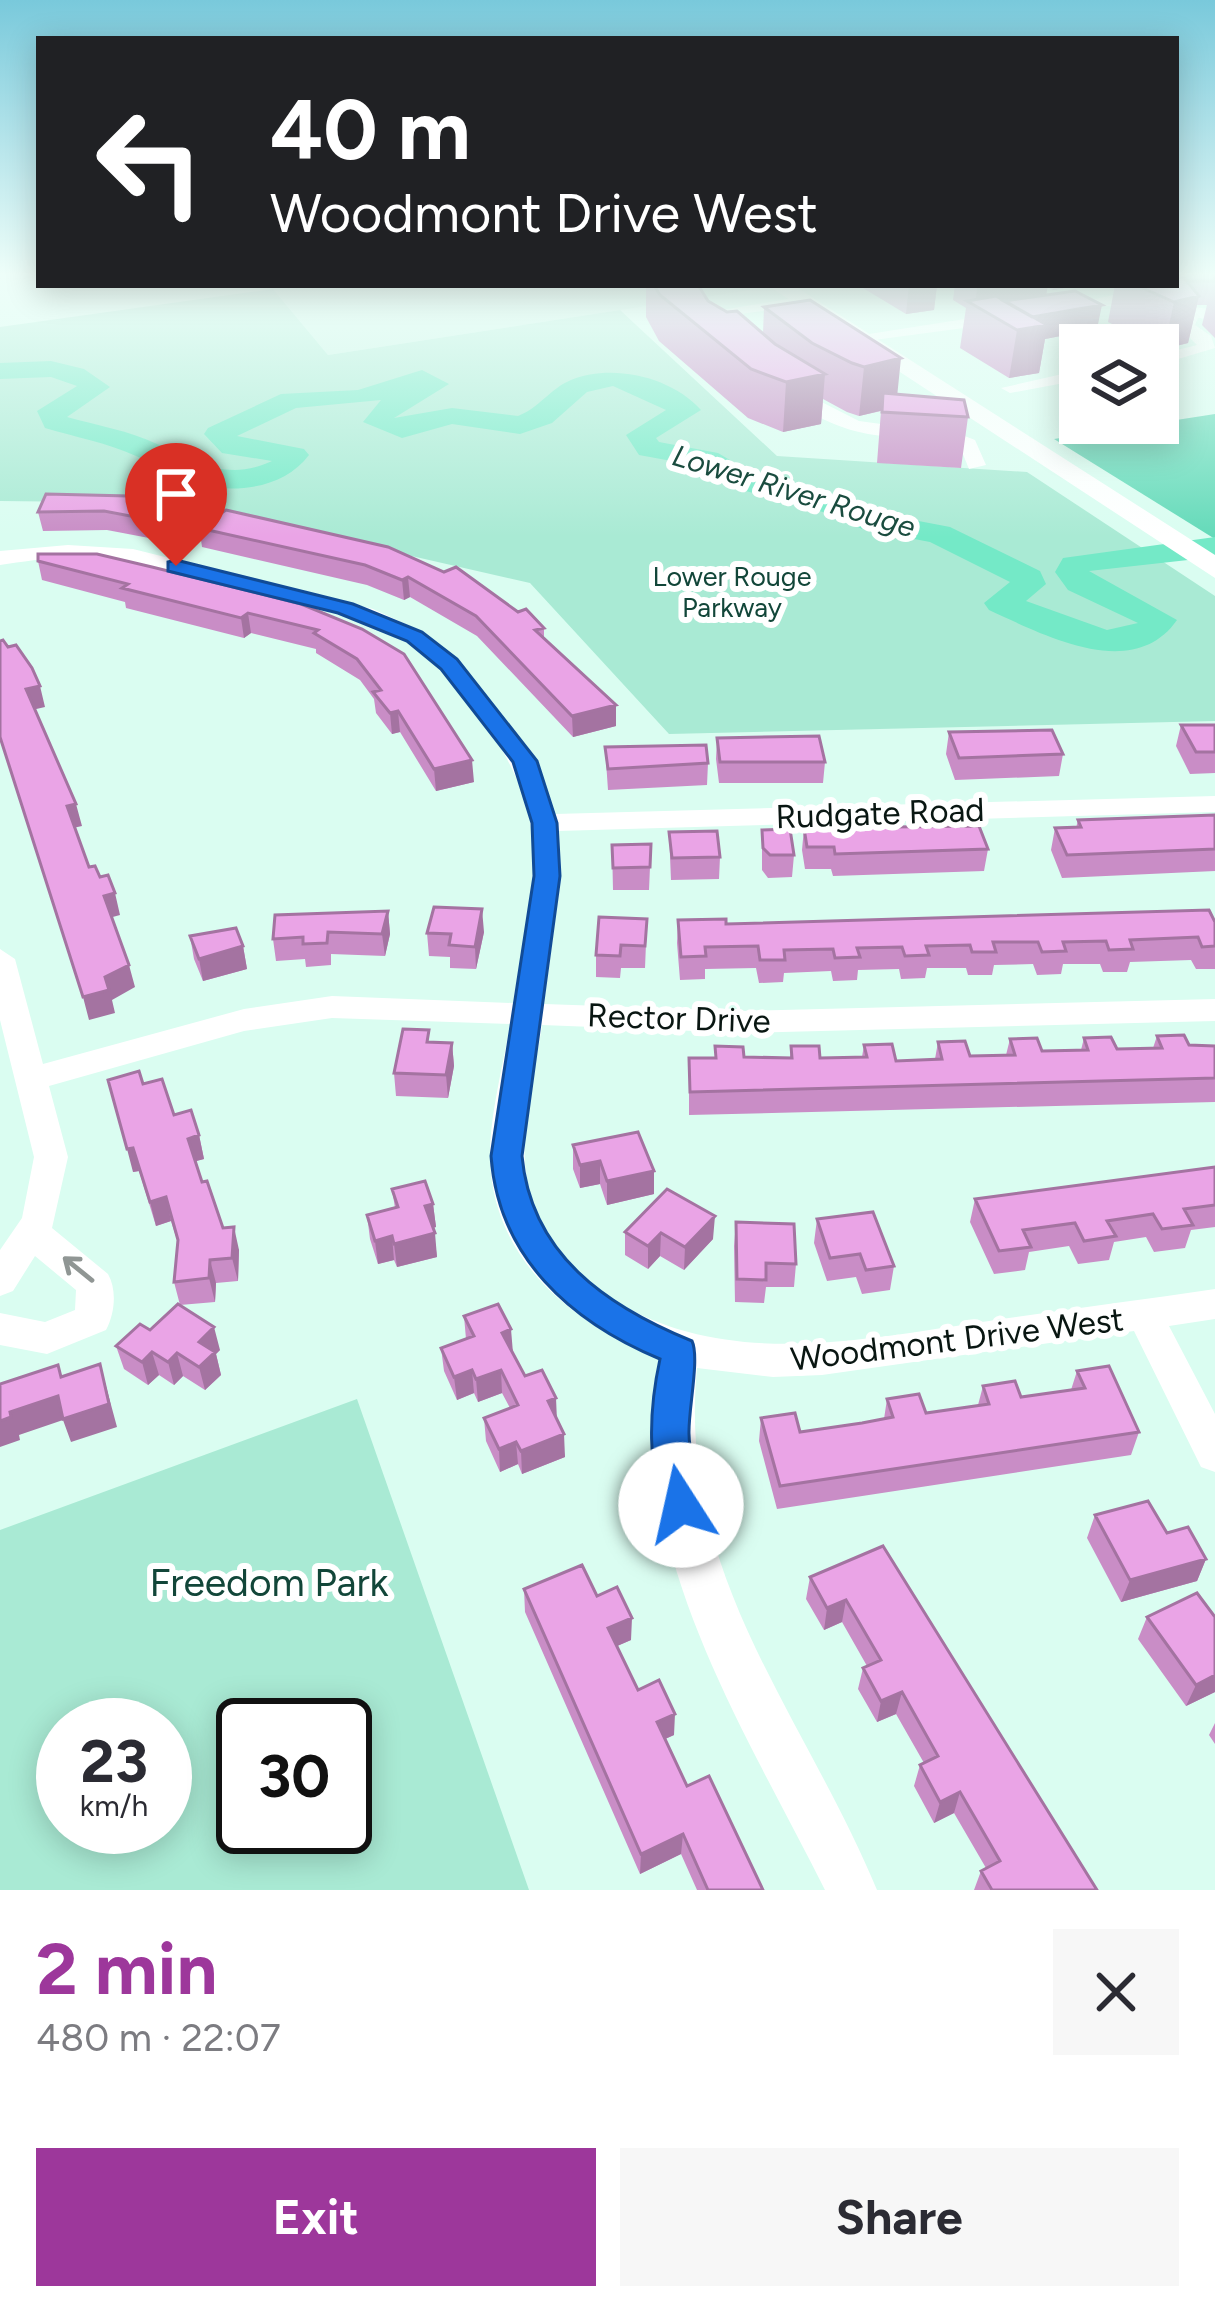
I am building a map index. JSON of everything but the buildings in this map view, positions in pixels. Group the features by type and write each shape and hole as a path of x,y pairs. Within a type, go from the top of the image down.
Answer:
{"main road":[{"path":"894,360 1213,568"}],"street":[{"path":"768,374 816,410 845,423 958,439 974,450 976,465"},
{"path":"1010,388 1059,379"},
{"name":"Woodmont Drive West","path":"0,558 68,551 133,556 346,608 400,628 449,664 511,740 533,779 544,823 547,876 507,1156 518,1219 541,1258 576,1295 632,1332 679,1352 735,1362 807,1363 1215,1304"},
{"name":"Rudgate Road","path":"544,823 1215,804"},
{"path":"0,959 51,1157 49,1189 33,1233 4,1276"},
{"name":"Rector Drive","path":"32,1079 244,1020 332,1007 746,1022 1215,1010"},
{"path":"0,1329 47,1338 93,1319 95,1284 33,1233"},
{"path":"1144,1314 1215,1454"},
{"path":"679,1352 670,1393 670,1442 681,1505 704,1581 852,1890"}],"green space":[{"name":"Lower Rouge Parkway","path":"0,360 674,360 777,456 1027,472 1215,596 1215,721 669,734 530,583 179,503 0,501"},
{"path":"1215,414 1215,539 1062,444 1179,444 1179,420"},
{"name":"Freedom Park","path":"357,1399 529,1890 0,1890 0,1530"}],"waterway":[{"name":"Lower River Rouge","path":"0,371 51,369 86,380 96,387 51,411 55,422 150,451 181,470 223,479 265,475 294,455 232,447 218,434 291,400 360,398 422,378 435,384 385,409 377,422 402,429 452,416 520,425 542,417 578,386 613,378 633,382 687,410 640,435 649,449 708,459 746,482 845,508 873,522 939,534 1028,578 1029,584 1001,603 1060,629 1107,641 1129,641 1147,634 1160,620 1080,583 1072,572 1075,565 1215,547"}],"route":[{"path":"176,566 346,608 415,637 449,664 525,761 544,823 547,876 507,1156 509,1191 528,1239 556,1277 599,1312 679,1352 670,1393 670,1442 681,1505"}]}
